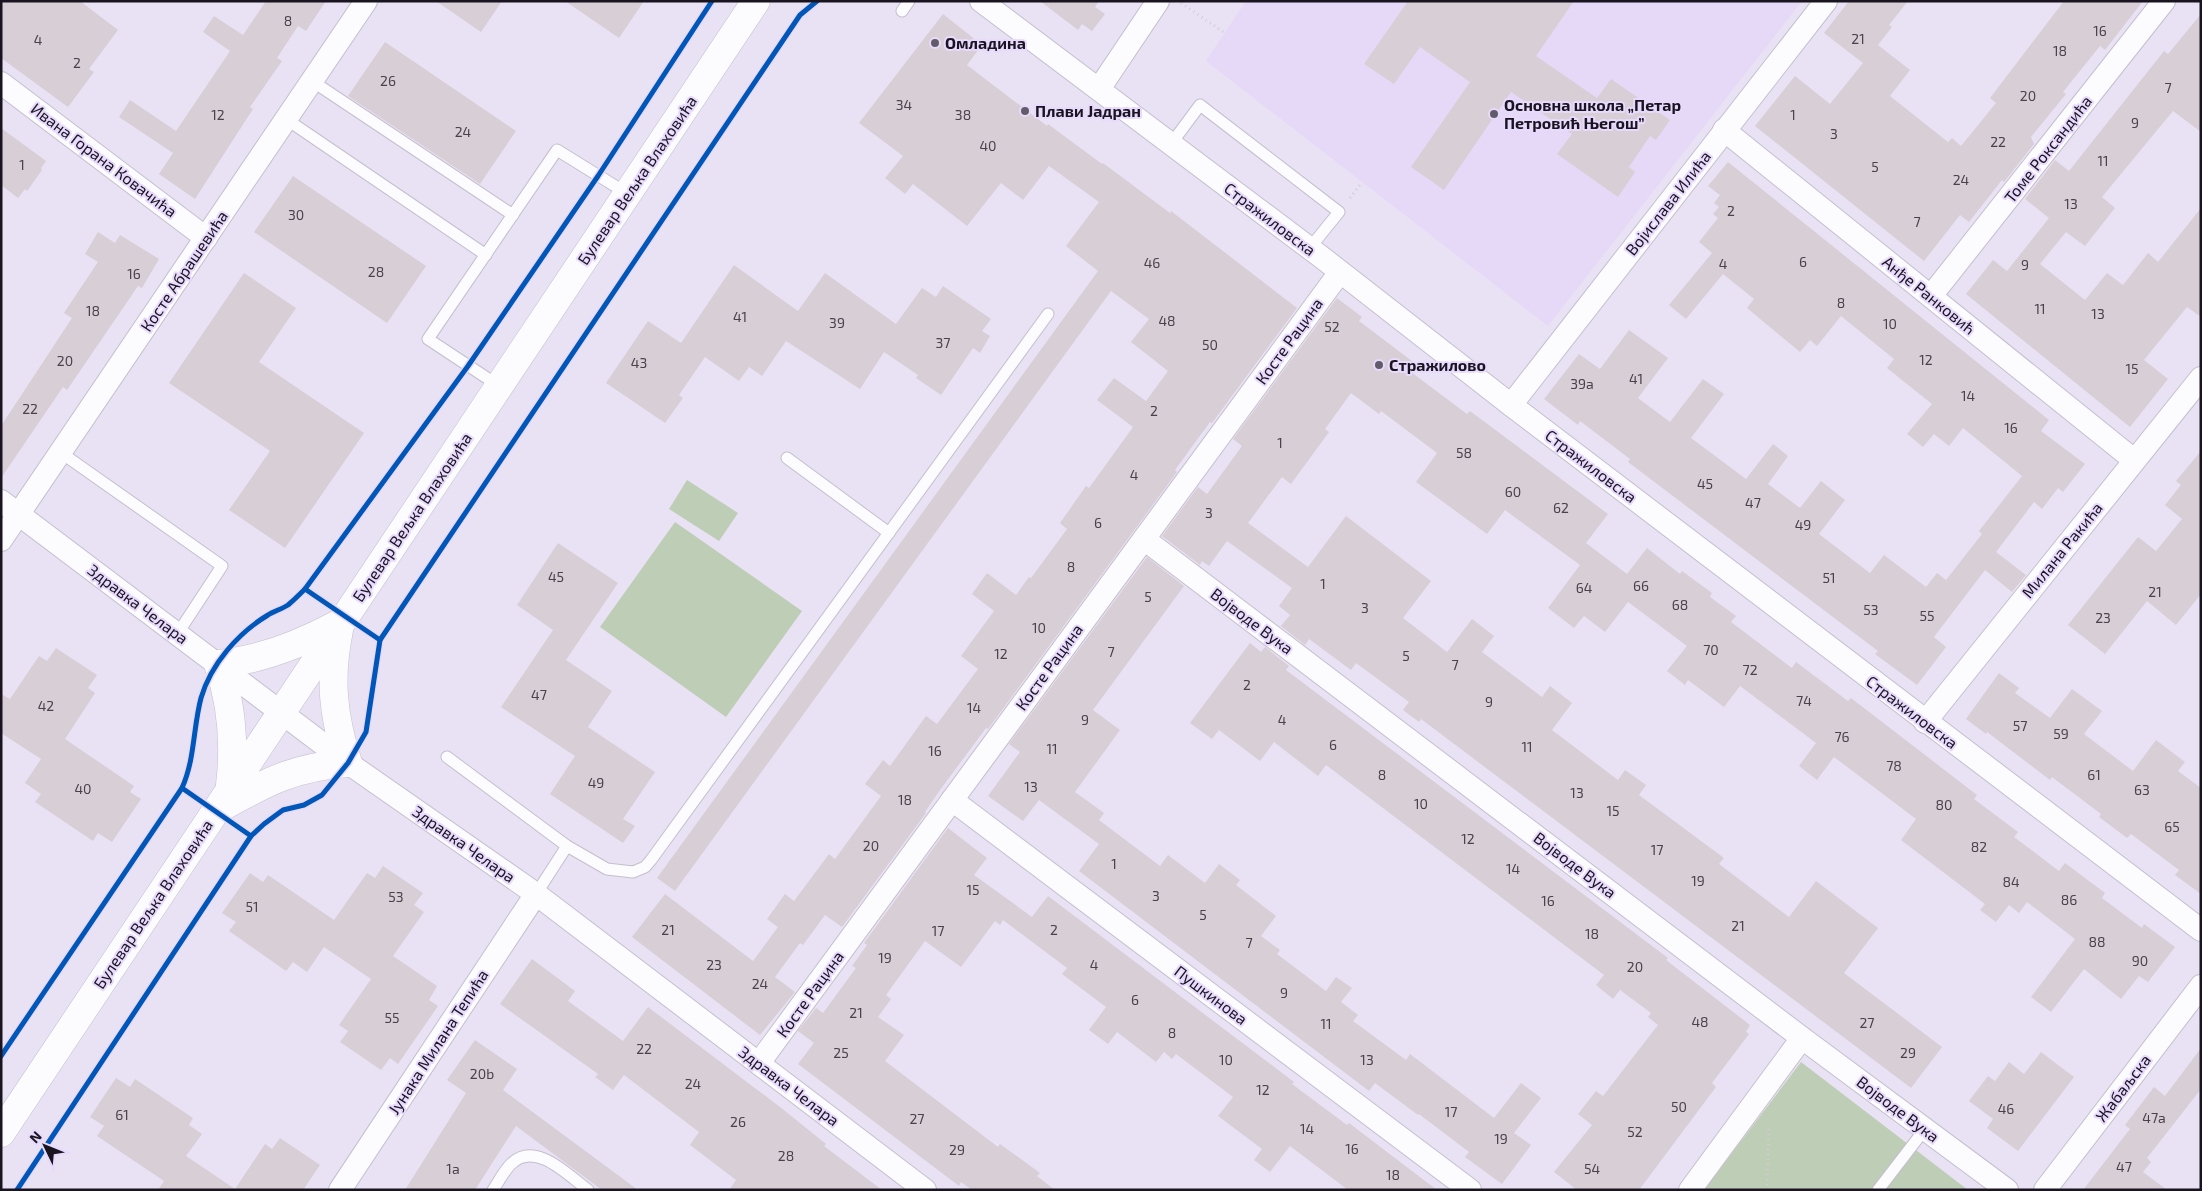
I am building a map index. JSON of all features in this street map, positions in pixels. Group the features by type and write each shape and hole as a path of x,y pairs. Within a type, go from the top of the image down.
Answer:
{"main road":[{"name":"Булевар Вељка Влаховића","path":"1,1133 756,1"},
{"path":"222,800 233,736 225,684 218,664 236,662 284,648 313,637 341,622"},
{"path":"222,800 299,770 348,763 337,731 334,703 336,647 341,622"}],"street":[{"name":"Косте Абрашевића","path":"1,540 10,508 60,452 366,1"},
{"name":"Стражиловска","path":"981,1 1340,272 1510,405 1924,722 2201,930"},
{"path":"1099,89 1158,1"},
{"name":"Војислава Илића","path":"1510,405 1826,1"},
{"name":"Томе Роксандића","path":"1931,296 2164,1"},
{"name":"Ивана Горана Ковачића","path":"1,83 206,238"},
{"name":"Анђе Ранковић","path":"1724,130 2134,460"},
{"name":"Косте Рацина","path":"759,1063 1340,272"},
{"name":"Милана Ракића","path":"1924,722 2201,378"},
{"name":"Здравка Челара","path":"10,508 348,763 536,894 925,1190"},
{"name":"Војводе Вука","path":"1144,539 1802,1038 2007,1190"},
{"name":"Пушкинова","path":"952,800 1470,1190"},
{"name":"Јунака Милана Тепића","path":"340,1190 536,894"},
{"name":"Жабаљска","path":"2044,1190 2201,986"},
{"path":"1690,1190 1802,1038"}],"lane":[{"path":"902,12 909,1"},
{"path":"312,80 513,215"},
{"path":"1171,144 1200,105 1338,212 1309,249"},
{"path":"286,120 486,255"},
{"path":"499,387 428,339 557,150 628,194"},
{"path":"447,757 567,846 607,869 633,872 644,867 651,860 1048,314"},
{"path":"60,452 222,566 178,633"},
{"path":"787,458 889,533"},
{"path":"536,894 567,846"},
{"path":"1878,1190 1925,1129"},
{"path":"493,1190 510,1165 517,1158 527,1155 548,1161 588,1190"}],"path":[{"path":"1178,1 1225,33"},
{"path":"1767,1190 1769,1121"}],"shaded area":[{"name":"Основна школа „Петар Петровић Његош”","path":"1246,1 1802,1 1548,326 1206,61"}],"green space":[{"path":"687,480 738,513 719,541 669,509"},
{"path":"675,522 802,611 726,717 600,627"},
{"path":"1801,1062 1968,1190 1704,1190"}],"building":[{"path":"1,1 80,1 118,30 89,69 94,72 68,107 1,58"},
{"path":"266,1 326,1 306,31 298,26 277,58 282,61 250,107 253,109 195,199 159,174 173,153 119,117 130,100 176,131 230,51 203,32 214,16 243,35"},
{"path":"436,1 502,1 481,32"},
{"path":"565,1 644,1 619,38"},
{"path":"1040,1 1099,1 1095,7 1105,14 1092,31 1082,24 1078,30"},
{"path":"1408,1 1574,1 1536,56 1597,98 1611,79 1670,120 1656,140 1650,136 1629,167 1635,172 1618,197 1557,154 1572,134 1511,92 1444,190 1411,167 1470,82 1420,47 1394,84 1364,64"},
{"path":"1849,1 1908,1 1889,25 1892,27 1878,45 1910,70 1890,96 1948,142 1952,138 1961,146 1996,103 1990,98 2064,1 2143,1 2105,50 2100,46 2063,92 2066,94 2031,137 2034,144 2004,182 2002,180 1969,222 1960,215 1924,261 1755,126 1795,76 1830,104 1863,63 1824,33"},
{"path":"943,14 982,45 967,65 1047,126 1048,124 1170,213 1171,211 1297,308 1212,423 1210,422 1175,470 1177,472 988,729 986,728 940,790 926,813 842,927 825,915 803,945 800,943 775,977 795,992 760,1035 632,937 665,894 753,961 778,927 767,919 785,894 794,901 829,854 835,859 881,796 865,784 883,760 890,766 926,716 937,724 978,669 961,656 994,611 972,594 987,573 1016,595 1067,529 1060,523 1086,486 1089,488 1133,427 1097,400 1114,378 1146,401 1168,371 1131,342 1149,319 1111,291 675,891 657,878 1098,271 1066,246 1099,202 1049,166 1023,200 1001,183 967,226 913,184 905,194 885,178 903,156 859,123"},
{"path":"2201,14 2201,132 2173,111 2102,197 2115,208 2085,246 2066,232 2040,264 2085,300 2107,273 2123,285 2148,253 2158,262 2201,208 2201,317 2187,307 2144,360 2168,379 2130,427 1966,294 1993,260 2007,271 2049,218 2025,199 2055,160 2069,171 2164,51 2168,54"},
{"path":"385,42 516,131 480,184 348,96"},
{"path":"1,128 46,161 27,191 25,189 18,198 1,185"},
{"path":"1728,162 2049,420 2041,431 2085,464 2063,492 2058,488 2042,509 2034,502 1996,552 2026,575 2012,592 1985,570 1934,637 1946,647 1917,685 1875,654 1878,651 1628,462 1630,459 1580,421 1578,425 1544,399 1579,354 1600,369 1629,330 1668,358 1638,398 1670,422 1703,379 1724,394 1691,438 1746,479 1773,444 1788,456 1768,484 1800,508 1821,481 1845,500 1819,534 1870,573 1884,555 1926,587 1937,573 1946,580 1982,534 1979,531 2022,476 1963,428 1949,446 1934,434 1923,447 1907,434 1932,404 1887,368 1894,359 1841,316 1817,346 1810,340 1800,352 1747,308 1754,299 1723,274 1686,319 1669,305 1712,253 1699,242 1718,218 1713,214 1719,207 1714,203 1720,195 1708,186"},
{"path":"293,176 426,266 387,323 254,232"},
{"path":"98,232 115,243 120,235 159,259 142,288 138,286 67,390 63,387 1,478 1,426 72,318 64,313 98,262 85,254"},
{"path":"734,265 798,311 825,273 896,324 922,288 936,297 943,286 991,319 982,331 990,336 980,353 973,348 941,395 916,378 918,375 884,352 860,389 786,341 762,376 749,367 739,381 705,357 679,395 683,398 665,423 606,383 648,321 681,343"},
{"path":"244,273 296,308 259,362 364,433 285,548 229,510 270,451 169,383"},
{"path":"1337,298 1362,317 1359,321 1416,364 1411,372 1467,414 1470,411 1608,514 1586,543 1627,574 1647,548 1680,574 1682,571 1712,593 1710,597 1736,616 1731,622 1792,668 1796,662 1848,701 1851,698 1977,795 1974,799 2018,832 2014,837 2059,871 2065,863 2105,893 2102,898 2142,928 2144,924 2175,947 2148,982 2139,976 2121,999 2084,969 2051,1012 2031,997 2075,939 2027,902 2019,913 2009,905 1996,922 1980,910 1985,904 1901,840 1916,819 1834,757 1817,780 1799,766 1816,743 1740,686 1724,707 1688,680 1685,685 1667,671 1687,646 1628,602 1605,632 1584,616 1574,628 1548,608 1580,565 1505,510 1487,534 1416,482 1437,453 1381,411 1379,414 1351,393 1325,429 1329,432 1291,484 1282,477 1248,523 1308,567 1346,516 1431,581 1403,618 1447,652 1472,619 1494,636 1482,652 1542,697 1550,686 1572,703 1552,730 1618,780 1625,770 1646,785 1639,795 1724,858 1719,864 1789,917 1816,881 1878,928 1844,973 1942,1047 1911,1088 1421,719 1419,722 1403,710 1409,702 1356,663 1351,670 1309,639 1305,645 1281,626 1290,615 1279,606 1292,588 1227,541 1209,566 1202,561 1200,565 1162,536 1198,487 1207,494 1242,446 1233,439"},
{"path":"2201,451 2201,594 2176,625 2147,601 2105,654 2068,625 2138,537 2156,551 2182,519 2165,505 2181,485 2176,481"},
{"path":"558,543 618,583 566,660 612,691 588,727 655,772 623,819 635,826 623,843 550,794 575,756 501,707 553,630 517,605"},
{"path":"1147,557 1184,586 1093,710 1120,730 1075,792 1104,813 1099,820 1160,866 1168,855 1205,883 1219,864 1240,880 1236,885 1276,916 1261,936 1280,950 1277,954 1326,991 1336,977 1352,988 1341,1002 1358,1015 1353,1021 1406,1060 1410,1054 1494,1118 1521,1083 1541,1098 1514,1133 1531,1145 1502,1184 1465,1157 1469,1152 1419,1114 1375,1083 1369,1091 1079,871 1099,844 1039,800 1023,821 988,796 1020,752 1009,744"},
{"path":"1250,643 1261,652 1265,647 1289,666 1286,670 1668,958 1666,960 1750,1025 1746,1032 1749,1034 1712,1083 1716,1087 1639,1190 1577,1190 1554,1172 1592,1125 1578,1114 1596,1091 1603,1096 1658,1025 1648,1017 1651,1013 1620,990 1613,999 1596,985 1604,975 1326,765 1318,776 1274,742 1260,761 1219,730 1212,739 1190,723"},
{"path":"56,648 97,675 88,688 95,693 65,739 134,786 130,792 141,799 112,842 98,833 93,841 35,802 41,794 25,783 41,759 1,733 1,694 10,699 39,656 47,661"},
{"path":"1999,673 2019,688 2015,693 2050,718 2072,689 2102,711 2084,734 2133,771 2156,740 2185,762 2178,771 2201,788 2201,894 2175,875 2179,870 2131,834 2127,838 2099,817 2101,814 2052,777 2050,780 1987,732 1986,734 1966,719"},
{"path":"948,828 987,858 974,875 1032,917 1048,896 1294,1082 1292,1084 1347,1125 1349,1123 1437,1190 1348,1190 1290,1146 1270,1172 1254,1160 1262,1149 1218,1116 1233,1097 1176,1054 1172,1059 1164,1052 1156,1062 1117,1032 1108,1044 1089,1030 1106,1007 1062,974 1067,968 1003,920 1000,925 995,921 961,967 925,941 886,995 891,999 878,1017 904,1035 885,1061 998,1147 1000,1144 1040,1173 1037,1176 1055,1190 972,1190 961,1182 959,1186 798,1064 814,1043 798,1031 816,1008 823,1013 856,968 852,966 867,945 864,943"},
{"path":"383,866 423,893 414,905 424,912 393,956 437,986 429,1000 438,1006 398,1064 390,1058 381,1070 340,1042 348,1031 339,1025 371,979 324,947 307,972 293,962 286,971 229,931 236,922 222,913 250,873 263,882 268,875 334,920 367,873 375,878"},
{"path":"532,959 575,991 568,1001 623,1041 648,1007 780,1107 826,1144 824,1146 882,1190 729,1190 736,1180 690,1145 699,1132 624,1075 613,1090 595,1077 598,1074 500,1004"},
{"path":"475,1040 517,1069 503,1090 638,1190 602,1190 516,1126 475,1190 405,1190 466,1093 447,1080"},
{"path":"2201,1048 2201,1089 2147,1158 2151,1162 2143,1172 2167,1190 2083,1190 2130,1129 2125,1125 2154,1087 2165,1096"},
{"path":"2041,1052 2074,1077 2018,1151 1987,1128 1993,1119 1969,1101 1988,1076 1995,1081 2009,1062 2024,1074"},
{"path":"116,1078 130,1087 135,1079 193,1118 189,1125 202,1134 186,1156 235,1189 265,1144 272,1149 280,1138 320,1165 303,1190 158,1190 164,1181 97,1136 104,1126 90,1117"}],"cycle path":[{"path":"1,1056 182,788 192,755 198,709 211,673 227,650 246,631 268,615 288,605 305,589 468,366 598,176 712,1"},
{"path":"17,1190 251,836 283,810 304,805 322,795 348,763 366,732 380,640 800,15 817,1"},
{"path":"305,589 380,640"},
{"path":"182,788 251,836"}],"place":[{"name":"Омладина","path":"935,43"},
{"name":"Плави Јадран","path":"1025,111"},
{"name":"Основна школа „Петар Петровић Његош”","path":"1494,114"},
{"name":"Стражилово","path":"1379,365"}]}
